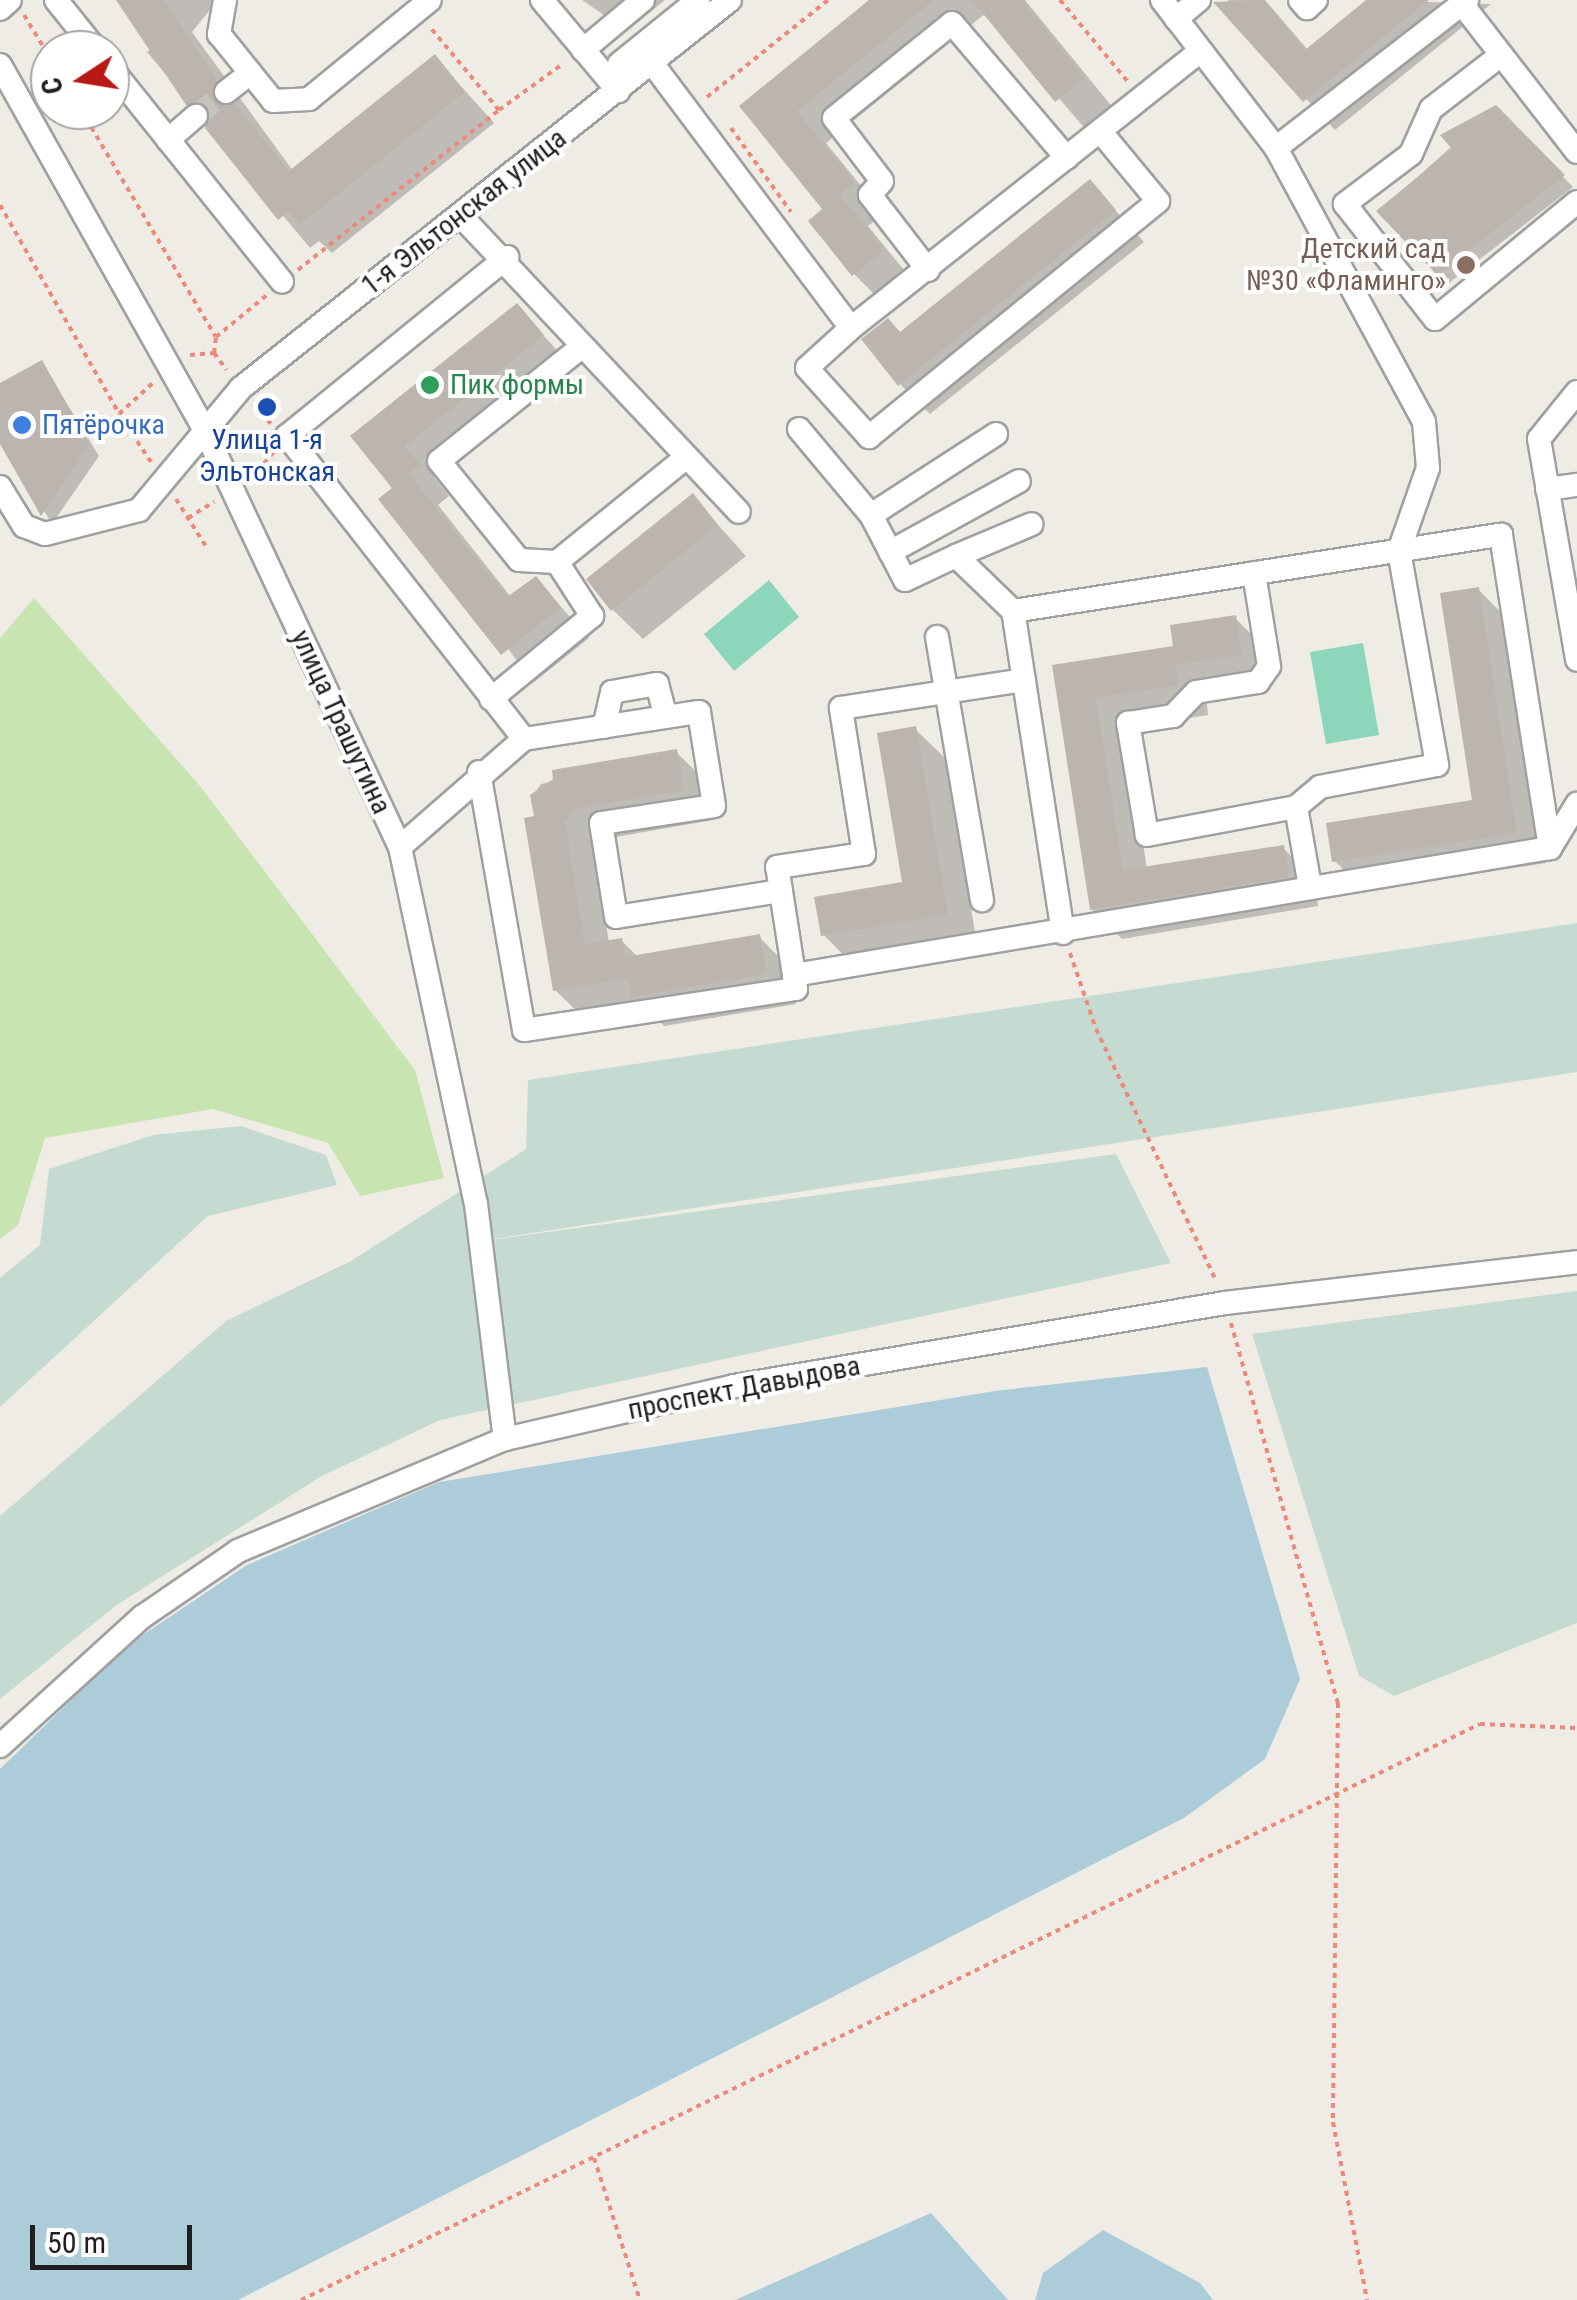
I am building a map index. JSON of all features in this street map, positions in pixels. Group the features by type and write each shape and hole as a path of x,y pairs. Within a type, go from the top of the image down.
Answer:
{"street":[{"path":"0,9 12,0"},
{"path":"56,0 80,30"},
{"path":"225,0 220,34 274,102 309,99 423,6"},
{"path":"542,0 618,91"},
{"path":"583,50 643,0"},
{"path":"620,64 698,0"},
{"name":"1-я Эльтонская улица","path":"0,487 24,526 45,534 139,510 241,388 730,0"},
{"path":"1199,0 1169,9 1276,148 1432,444 1399,550 1437,765 1320,787 1296,807 1147,835 1128,723 1173,716 1196,692 1258,682 1269,666 1254,573"},
{"path":"1300,0 1306,8 1316,0"},
{"path":"1276,148 1464,2 1577,152"},
{"path":"928,270 870,195 882,182 834,118 952,23 1067,158"},
{"path":"1100,131 1158,201 869,438 807,368 852,328 928,270 1067,158 1100,131 1141,98 1200,52"},
{"path":"1501,55 1431,109 1411,154 1345,204 1435,319 1577,202"},
{"name":"улица Трашутина","path":"0,64 205,431 400,847 476,1204 505,1440"},
{"path":"652,64 852,328"},
{"path":"226,92 250,72"},
{"path":"130,92 282,282"},
{"path":"168,140 196,116"},
{"path":"460,216 507,258 580,348 683,460"},
{"path":"507,258 286,436 524,739"},
{"path":"580,348 440,460 519,560 558,562 683,460 694,459 740,512"},
{"path":"1577,392 1539,439 1577,660"},
{"path":"799,428 871,515 905,580 1032,524"},
{"path":"871,515 996,434"},
{"path":"890,552 1019,480"},
{"path":"1548,489 1577,485"},
{"path":"1013,611 1501,535 1550,848"},
{"path":"956,556 1013,611 1063,933"},
{"path":"491,699 592,616 558,562"},
{"path":"937,637 982,900"},
{"path":"480,772 524,1030 796,990 778,867 864,854 841,708 1024,680"},
{"path":"604,726 612,692 657,684 666,717"},
{"path":"400,847 480,772 524,739 699,712 714,806 602,823 616,917 781,891"},
{"path":"1310,886 1550,848 1577,804"},
{"path":"794,975 1311,894 1296,807"},
{"name":"проспект Давыдова","path":"0,1746 142,1617 238,1551 505,1440 734,1386 1225,1303 1577,1262"}],"path":[{"path":"12,0 32,30"},
{"path":"792,220 790,203 706,97 828,0"},
{"path":"1060,0 1141,98"},
{"path":"423,6 499,110"},
{"path":"216,337 499,110 583,50"},
{"path":"93,130 216,337 214,354"},
{"path":"0,206 119,414"},
{"path":"1063,933 1096,1029 1225,1303 1338,1703 1340,1796 1332,2122 1367,2300"},
{"path":"302,2300 1340,1796 1480,1724 1577,1728"},
{"path":"594,2158 640,2300"}],"green space":[{"path":"769,580 799,617 734,671 704,634"},
{"path":"34,598 200,786 415,1070 444,1178 360,1196 328,1143 213,1109 45,1138 18,1225 0,1239 0,638"},
{"path":"1363,643 1379,735 1326,744 1310,652"},
{"path":"1577,923 1577,1072 461,1244 1116,1154 1171,1263 440,1420 322,1476 118,1604 0,1699 0,1516 226,1321 351,1261 526,1149 528,1080"},
{"path":"241,1126 326,1155 337,1185 208,1216 0,1407 0,1278 40,1245 49,1169 153,1135"},
{"path":"1577,1291 1577,1623 1394,1696 1359,1676 1252,1334"}],"water":[{"path":"1207,1367 1300,1679 1265,1759 1184,1818 238,2300 0,2300 0,1769 128,1645 247,1565 439,1482 995,1391"},
{"path":"931,2213 1008,2300 735,2300"},
{"path":"1103,2230 1200,2283 1213,2300 1035,2300 1043,2273"}],"building":[{"path":"116,0 163,0 217,80 214,100 235,104 289,171 435,54 465,92 300,225 289,211 278,220 205,128 208,107 186,105"},
{"path":"869,0 934,0 797,111 855,182 840,195 884,250 852,276 808,221 822,209 739,106"},
{"path":"972,0 1022,0 1085,78 1055,102"},
{"path":"1264,0 1305,50 1366,0 1429,0 1303,102 1213,2"},
{"path":"1496,105 1565,175 1437,275 1376,211 1452,149 1440,135"},
{"path":"1090,179 1116,210 898,386 861,339 888,318 900,332"},
{"path":"517,303 544,335 405,446 420,465 409,474 507,597 536,576 561,607 501,655 378,499 392,488 350,436"},
{"path":"42,360 90,445 41,516 0,444 0,383"},
{"path":"693,493 718,525 611,611 586,579"},
{"path":"1479,587 1517,833 1332,862 1326,823 1472,800 1440,593"},
{"path":"1236,615 1242,655 1176,665 1179,685 1096,698 1123,870 1284,845 1289,877 1090,910 1052,665 1173,646 1170,625"},
{"path":"916,726 948,914 821,936 814,897 902,882 877,733"},
{"path":"677,749 684,790 574,809 565,821 585,944 622,938 625,957 760,934 767,974 631,997 628,978 553,991 524,818 534,816 530,795 553,779 552,770"}],"tunnel":[{"path":"196,116 226,92"}],"place":[{"name":"Детский сад №30 «Фламинго»","path":"1466,265"},
{"name":"Пик формы","path":"430,385"},
{"name":"Улица 1-я Эльтонская","path":"267,407"},
{"name":"Пятёрочка","path":"22,425"}]}
